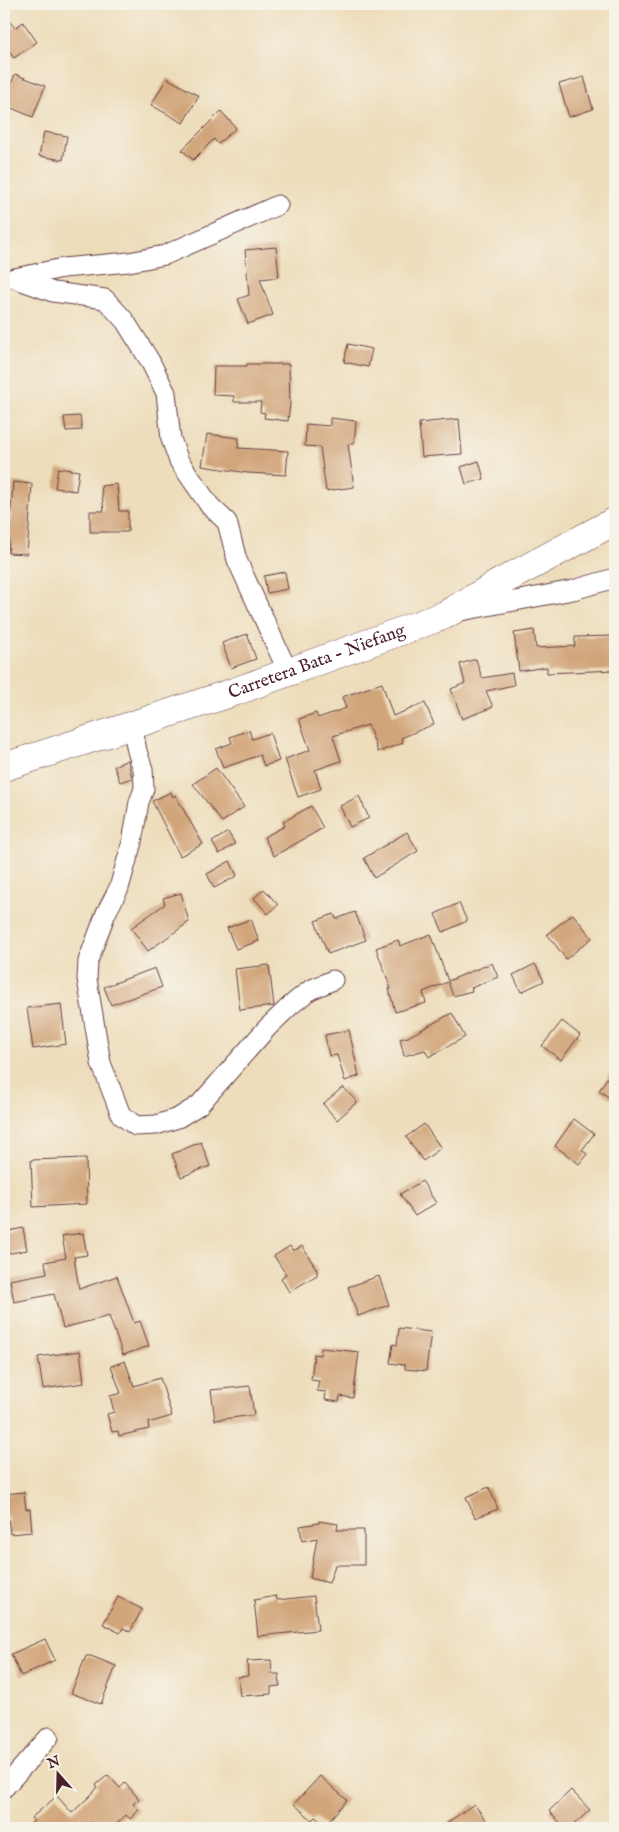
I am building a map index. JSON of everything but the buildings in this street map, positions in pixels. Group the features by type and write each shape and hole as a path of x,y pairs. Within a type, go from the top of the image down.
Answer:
{"main road":[{"name":"Carretera Bata - Niefang","path":"4,767 132,726 446,615 499,583 615,522"}],"street":[{"path":"9,279 62,268 129,262 165,255 278,205"},
{"path":"9,279 53,292 105,299 126,321 150,361 166,393 171,439 179,461 210,506 227,522 237,560 288,672"},
{"path":"446,615 573,590 615,578"},
{"path":"132,726 143,768 144,789 139,802 132,842 119,888 106,913 88,960 87,979 101,1063 121,1115 136,1126 156,1125 178,1118 199,1105 291,1005 310,990 332,980"},
{"path":"4,1788 49,1737"}]}
